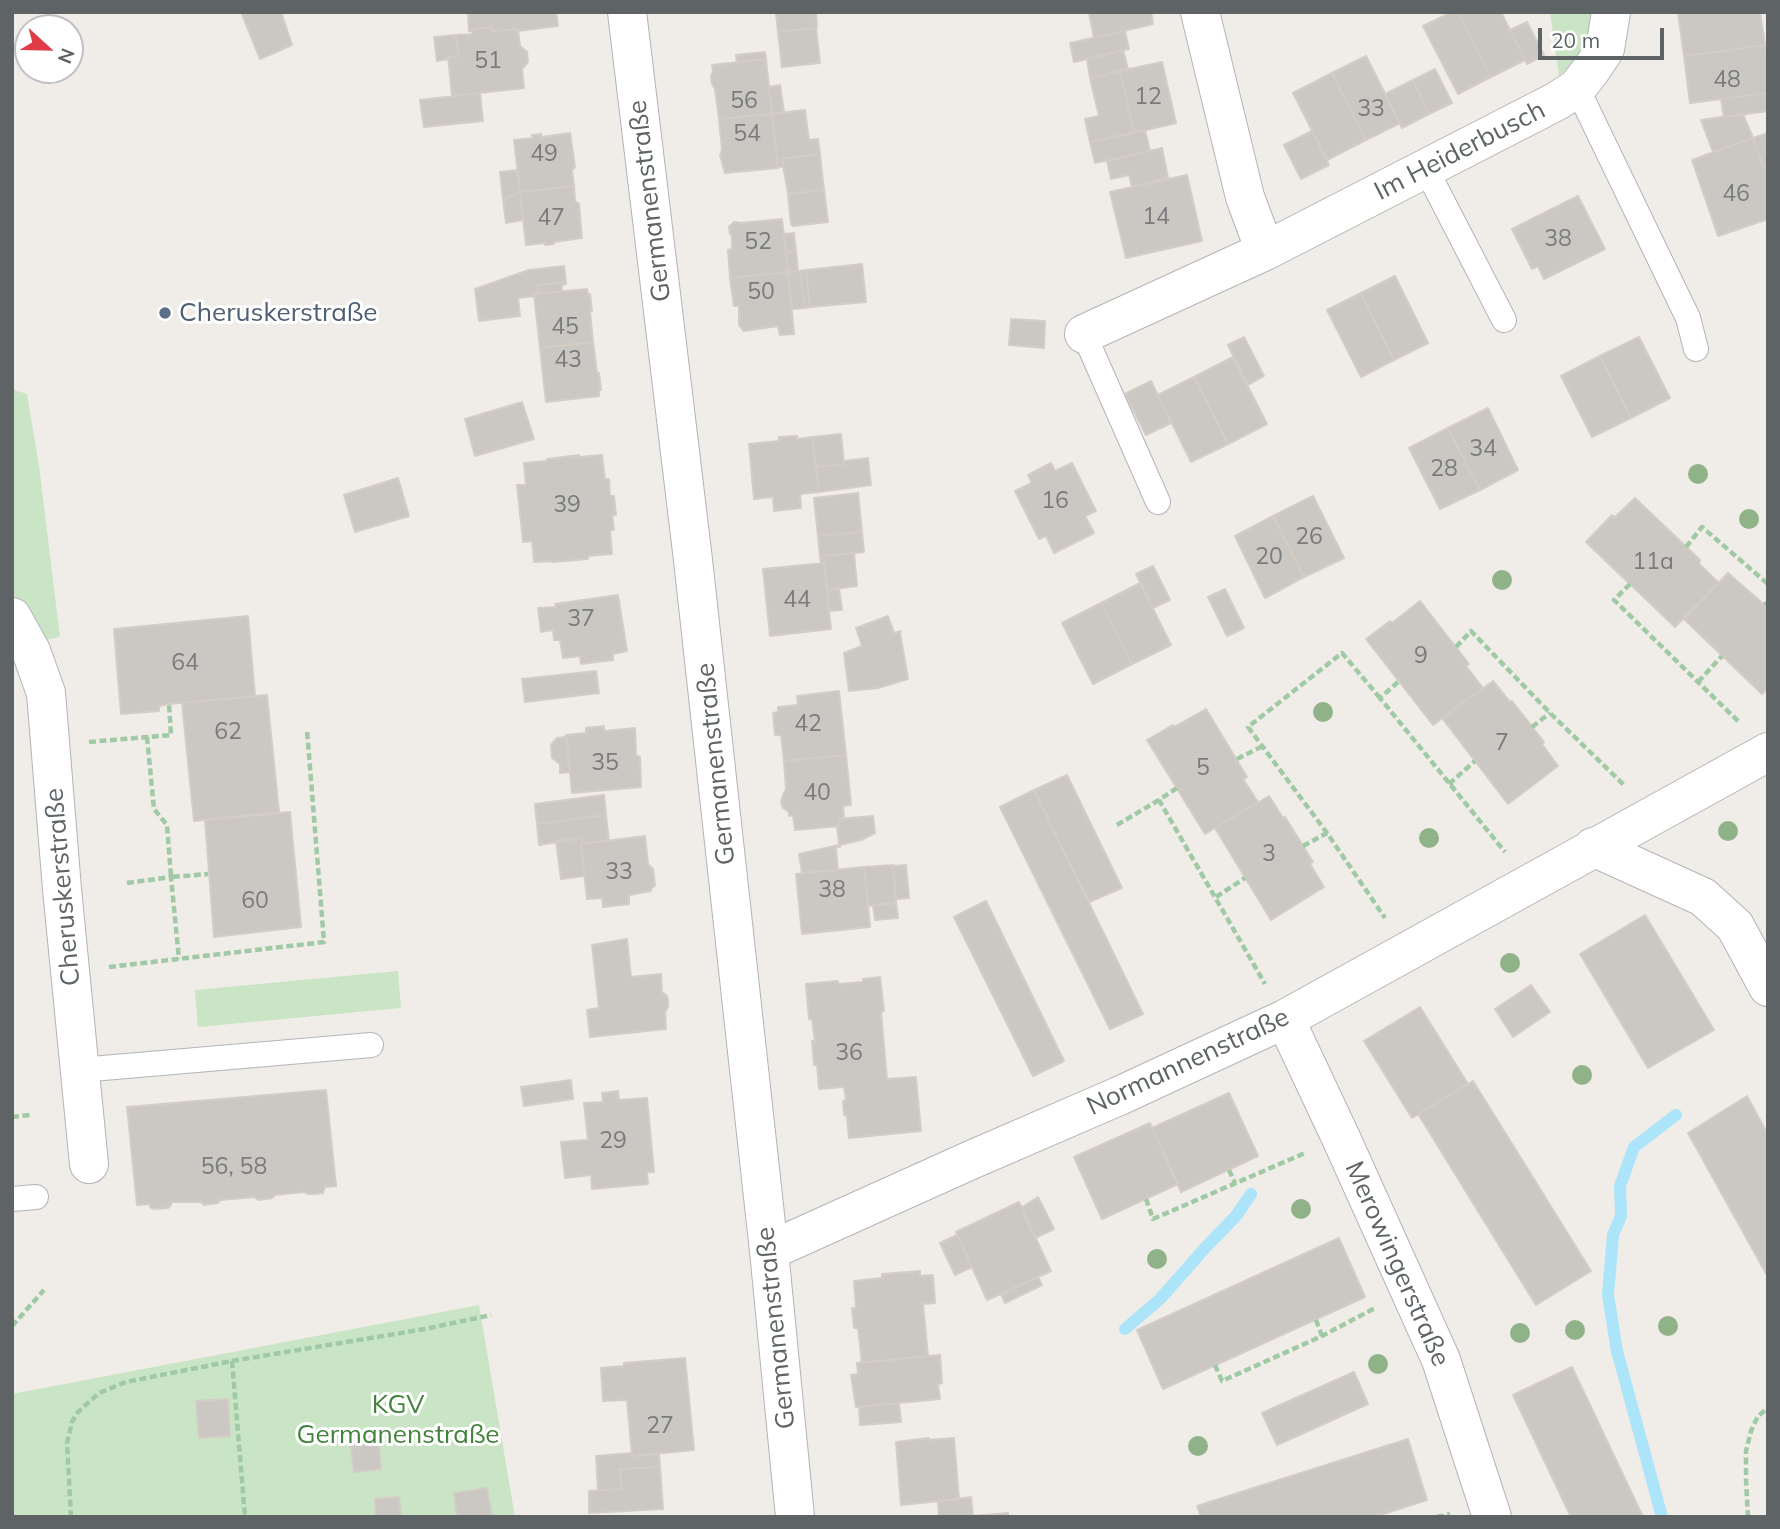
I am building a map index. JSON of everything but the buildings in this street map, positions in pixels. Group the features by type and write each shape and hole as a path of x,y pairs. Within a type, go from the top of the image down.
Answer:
{"street":[{"name":"Germanenstraße","path":"627,12 692,546 769,1251 795,1517"},
{"path":"1200,12 1245,197 1265,251"},
{"name":"Im Heiderbusch","path":"1084,334 1265,251 1557,101 1577,88 1605,49 1611,12"},
{"name":"Cheruskerstraße","path":"12,617 31,651 46,693 89,1164"},
{"name":"Normannenstraße","path":"769,1251 1119,1096 1285,1019 1653,814 1755,738"},
{"path":"1593,847 1703,897 1735,926 1768,987"},
{"name":"Merowingerstraße","path":"1285,1019 1441,1360 1492,1517"}],"lane":[{"path":"1577,88 1688,318 1696,349"},
{"path":"1426,169 1504,320"},
{"path":"1084,334 1157,502"},
{"path":"80,1070 371,1045"}],"path":[{"path":"1686,547 1702,527 1768,584"},
{"path":"1630,584 1614,600 1755,738"},
{"path":"1456,647 1471,631 1653,814"},
{"path":"1407,950 1327,833 1248,727 1342,653 1530,882"},
{"path":"1698,682 1722,656"},
{"path":"1380,698 1398,682"},
{"path":"50,744 170,735 169,705"},
{"path":"1532,727 1550,713"},
{"path":"70,972 324,942 307,730"},
{"path":"147,737 154,809 167,825 179,959"},
{"path":"1237,760 1263,746"},
{"path":"1449,784 1475,761"},
{"path":"1117,825 1177,788"},
{"path":"1159,800 1285,1019"},
{"path":"1303,846 1327,833"},
{"path":"127,883 208,874"},
{"path":"1216,897 1245,878"},
{"path":"12,1117 30,1115"},
{"path":"1146,1199 1153,1219 1341,1138"},
{"path":"1229,1170 1235,1183"},
{"path":"12,1326 44,1290"},
{"path":"1215,1365 1223,1381 1410,1290"},
{"path":"70,1517 67,1443 72,1422 78,1412 99,1393 126,1382 491,1315"},
{"path":"1316,1320 1322,1335"},
{"path":"232,1361 245,1517"},
{"path":"1748,1517 1746,1451 1758,1416 1768,1408"}],"green space":[{"path":"1550,12 1594,12 1581,51 1559,76"},
{"path":"12,389 27,394 39,466 60,637 45,640 12,595"},
{"path":"398,971 401,1008 198,1027 195,990"},
{"name":"KGV Germanenstraße","path":"479,1305 515,1517 12,1517 12,1394"}],"waterway":[{"path":"1662,1517 1617,1351 1608,1295 1613,1235 1621,1216 1620,1186 1634,1147 1676,1115"},
{"path":"1125,1329 1160,1299 1236,1216 1251,1194"}],"place":[{"name":"Cheruskerstraße","path":"165,313"}]}
